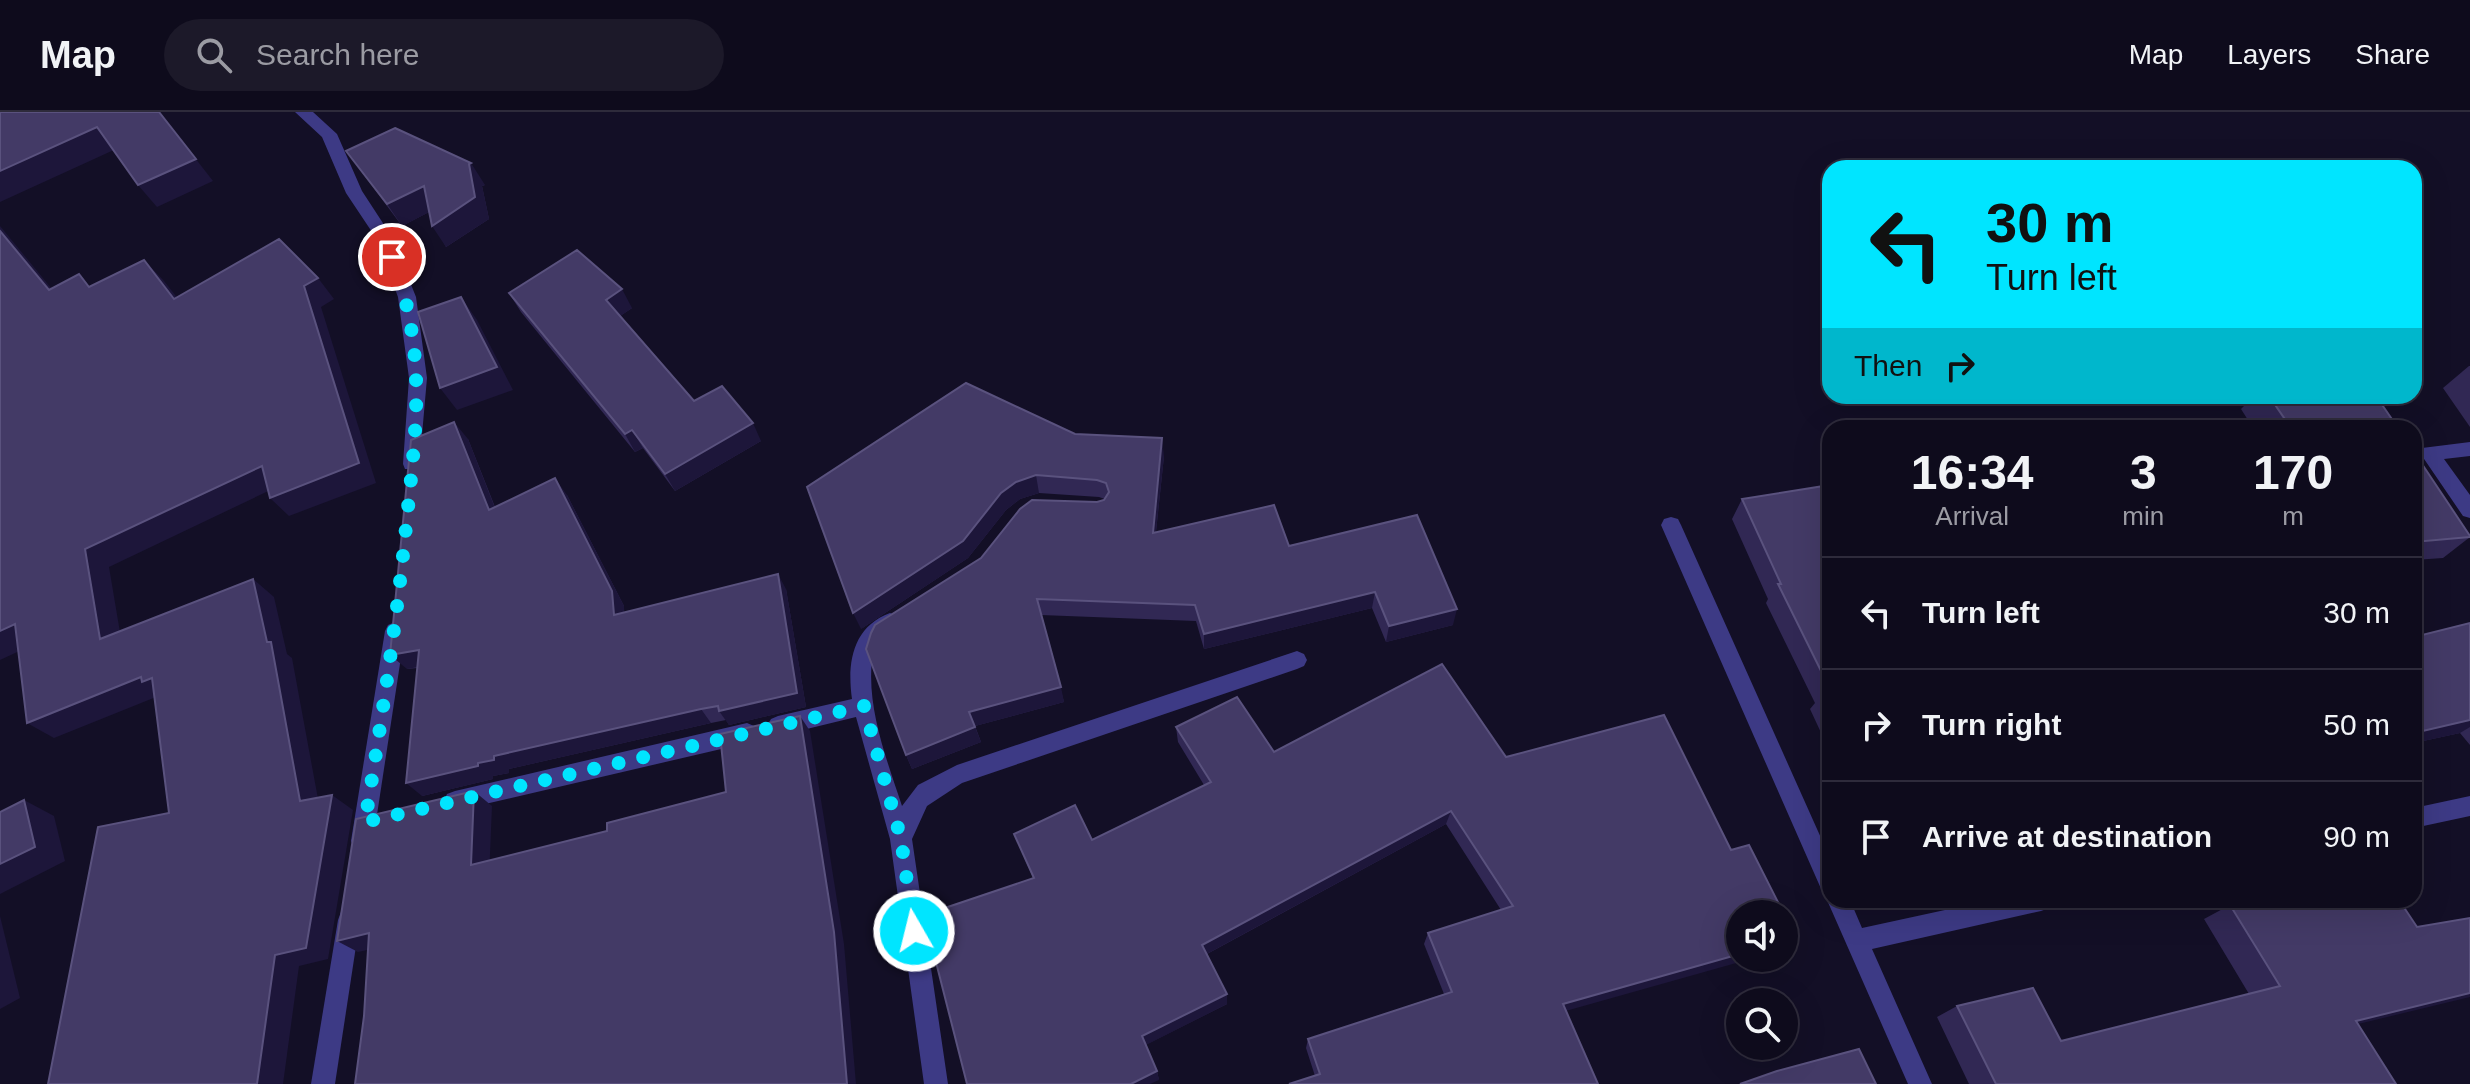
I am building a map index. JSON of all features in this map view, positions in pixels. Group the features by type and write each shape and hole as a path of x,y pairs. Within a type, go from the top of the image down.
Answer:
{"street":[{"path":"303,112 329,134 354,193 384,237 407,297 418,378 410,490"},
{"path":"2470,449 2429,453 2470,510"},
{"path":"1671,525 1822,865"},
{"path":"904,613 873,633 865,644 858,675 901,839 936,1084"},
{"path":"358,867 373,820 397,614"},
{"path":"901,839 910,809 919,795 947,779 1297,660"},
{"path":"427,807 864,706"},
{"path":"2422,816 2470,806"},
{"path":"323,1084 353,898"},
{"path":"1842,908 1920,1084"},
{"path":"1856,941 2005,908"}],"building":[{"path":"0,112 159,112 196,159 138,185 97,127 0,171"},
{"path":"395,128 471,163 475,197 432,226 424,186 387,204 346,151"},
{"path":"0,231 49,290 79,274 89,287 144,260 174,299 279,239 318,278 304,286 359,463 270,498 262,466 85,549 100,639 253,579 267,642 271,642 300,801 332,795 306,948 275,955 257,1084 48,1084 98,827 169,813 152,678 142,682 141,677 27,723 15,624 0,631"},
{"path":"577,250 622,289 606,300 694,401 722,386 753,423 665,474 632,430 625,434 509,293"},
{"path":"461,297 497,367 440,388 418,312"},
{"path":"966,383 1075,434 1162,438 1153,533 1274,505 1289,546 1417,515 1457,609 1389,626 1375,592 1204,634 1195,605 1037,599 1061,687 969,712 975,727 906,755 866,649 875,625 981,558 1020,509 1032,500 1097,502 1104,500 1109,492 1106,483 1097,480 1036,475 1016,482 1001,493 963,541 853,613 807,487"},
{"path":"2274,404 2382,404 2392,420 2286,420"},
{"path":"454,422 489,510 555,478 612,591 614,615 778,574 797,693 719,711 718,706 701,709 494,756 494,760 478,763 478,766 406,783 419,650 390,655 411,440"},
{"path":"2422,464 2470,536 2422,541"},
{"path":"1822,486 1822,673 1778,584 1781,584 1742,499"},
{"path":"2470,623 2470,720 2422,731 2422,635"},
{"path":"1442,664 1506,757 1664,715 1731,850 1749,845 1777,900 1726,900 1726,958 1563,1004 1598,1084 1289,1084 1320,1074 1308,1039 1452,992 1428,933 1513,906 1451,811 1202,945 1227,994 1142,1036 1157,1071 1131,1084 967,1084 924,915 1034,878 1014,834 1075,805 1092,840 1211,782 1176,727 1237,697 1274,752"},
{"path":"800,716 834,932 847,1084 355,1084 364,1016 369,933 337,941 356,819 474,791 471,865 607,831 607,823 726,792 720,734"},
{"path":"24,800 35,847 0,864 0,812"},
{"path":"2232,908 2404,908 2417,927 2470,918 2470,993 2356,1021 2396,1084 1996,1084 1957,1006 2033,988 2061,1041 2280,986"},
{"path":"1859,1049 1876,1084 1740,1084 1777,1071"}],"route":[{"path":"392,257 407,297 418,378 416,428 395,630 365,822 864,706 901,839 914,931"}]}
